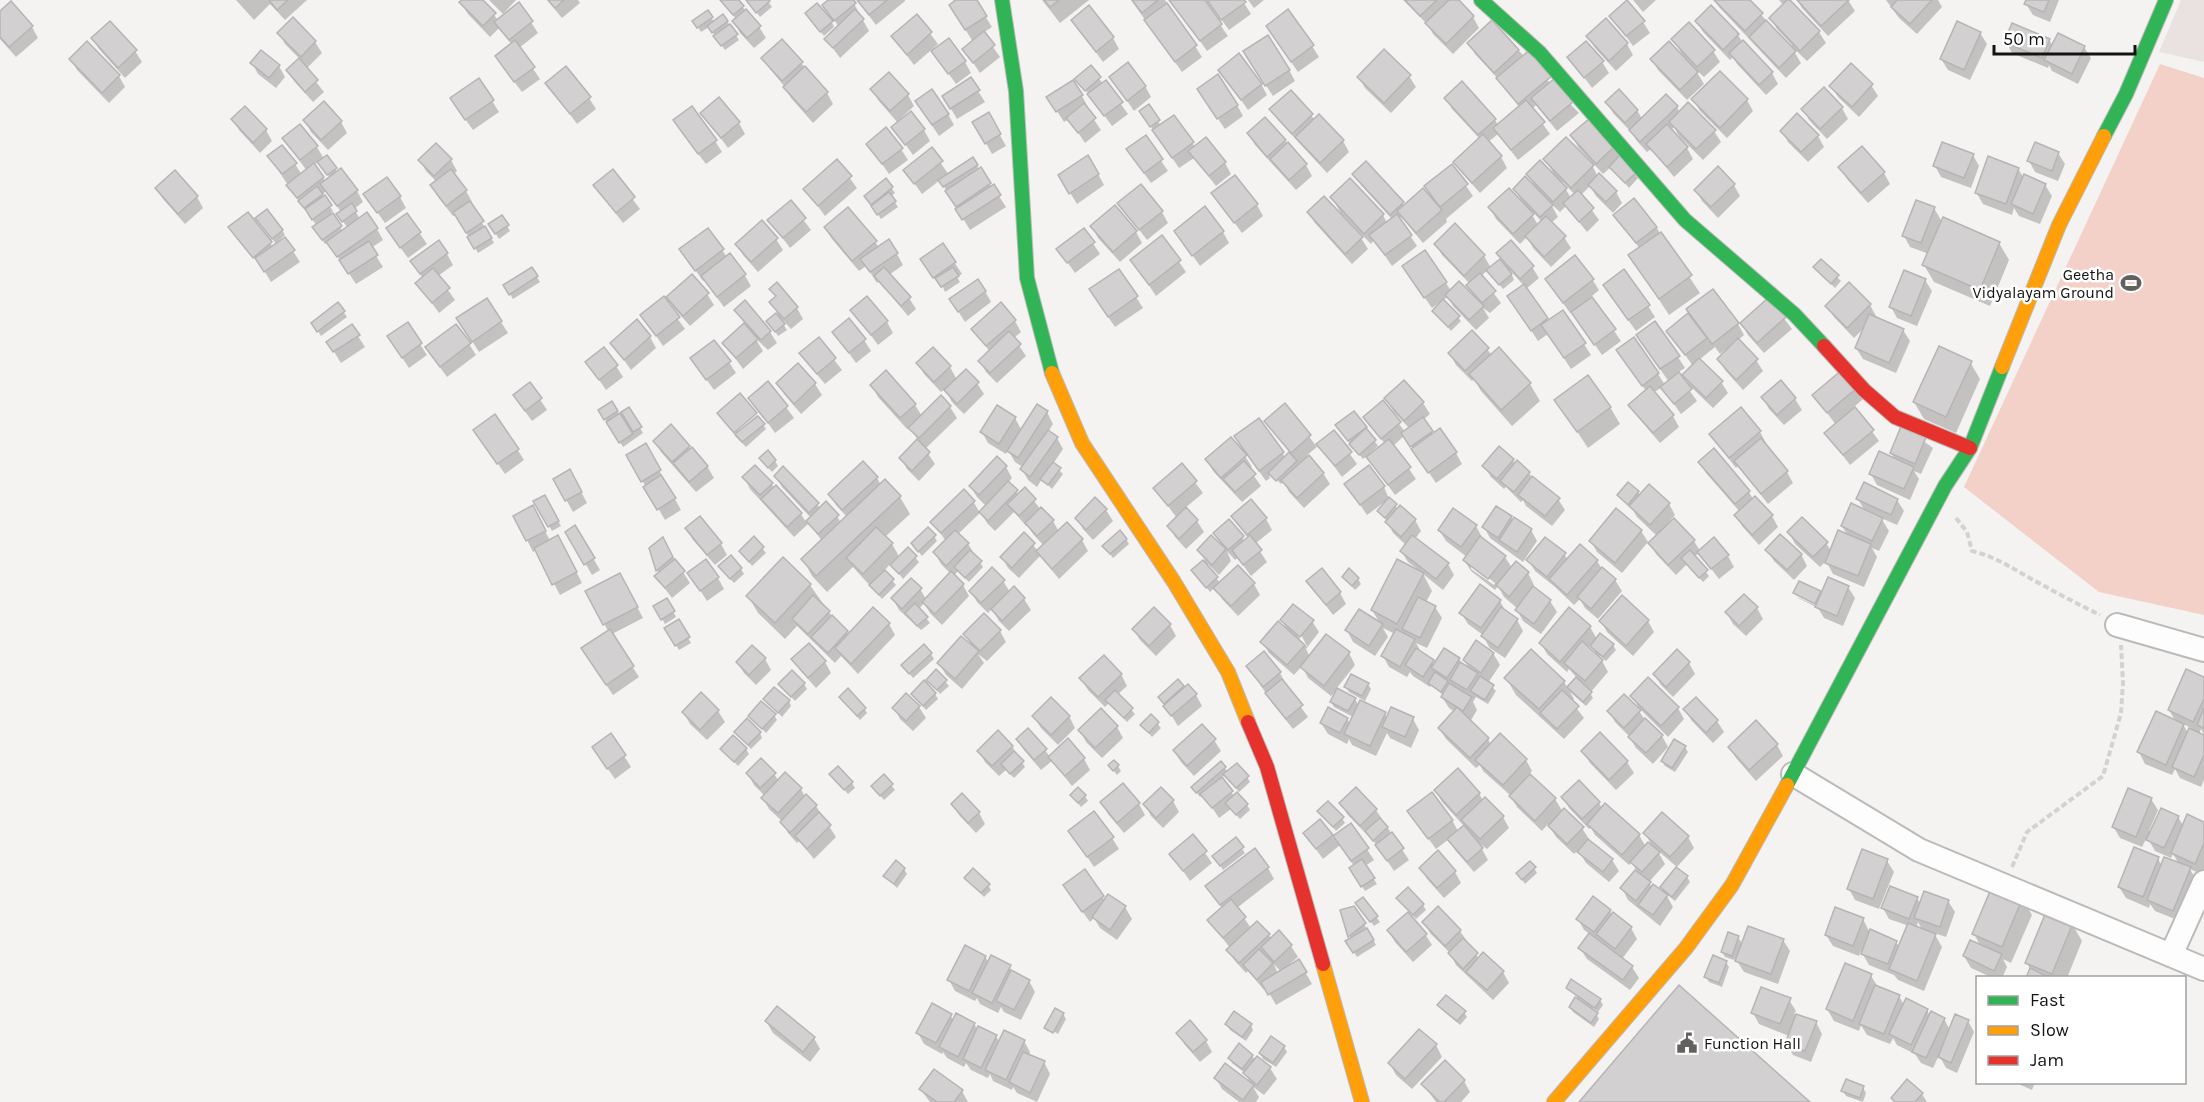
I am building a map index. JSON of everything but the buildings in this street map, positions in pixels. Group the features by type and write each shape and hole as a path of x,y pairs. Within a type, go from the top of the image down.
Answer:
{"street":[{"path":"1002,0 1016,91 1027,278 1053,376 1082,443 1174,582 1228,672 1267,767 1362,1102"},
{"path":"1481,0 1540,52 1684,220 1794,314 1864,390 1895,417 1970,448"},
{"path":"1554,1102 1699,930 1732,885 1945,486 1970,448 2059,225 2126,94 2166,0"},
{"path":"2117,625 2204,651"},
{"path":"1793,774 1919,850 2204,969"},
{"path":"2171,955 2204,882"}],"path":[{"path":"1945,486 1953,513 1967,532 1972,551 2013,567 2039,584 2117,625 2122,665 2121,713 2103,776 2027,831 2004,885"}],"shaded area":[{"path":"2181,0 2204,0 2204,62 2159,52"},
{"name":"Geetha Vidyalayam Ground","path":"2160,64 2204,78 2204,615 2099,592 1964,487"}],"traffic: fast":[{"path":"1002,0 1016,91 1027,278 1052,373"},
{"path":"1481,0 1540,53 1685,220 1794,314 1824,346"},
{"path":"2104,136 2126,94 2166,0"},
{"path":"1787,785 1945,486 1970,448 2002,367"}],"traffic: slow":[{"path":"2002,367 2059,225 2104,136"},
{"path":"1052,373 1082,443 1174,582 1228,672 1248,722"},
{"path":"1554,1102 1686,948 1732,885 1787,785"},
{"path":"1323,964 1362,1102"}],"traffic: jam":[{"path":"1824,346 1864,390 1895,417 1970,448"},
{"path":"1248,722 1267,767 1323,964"}],"place":[{"name":"Geetha Vidyalayam Ground","path":"2131,283"},
{"name":"Function Hall","path":"1687,1043"}]}
